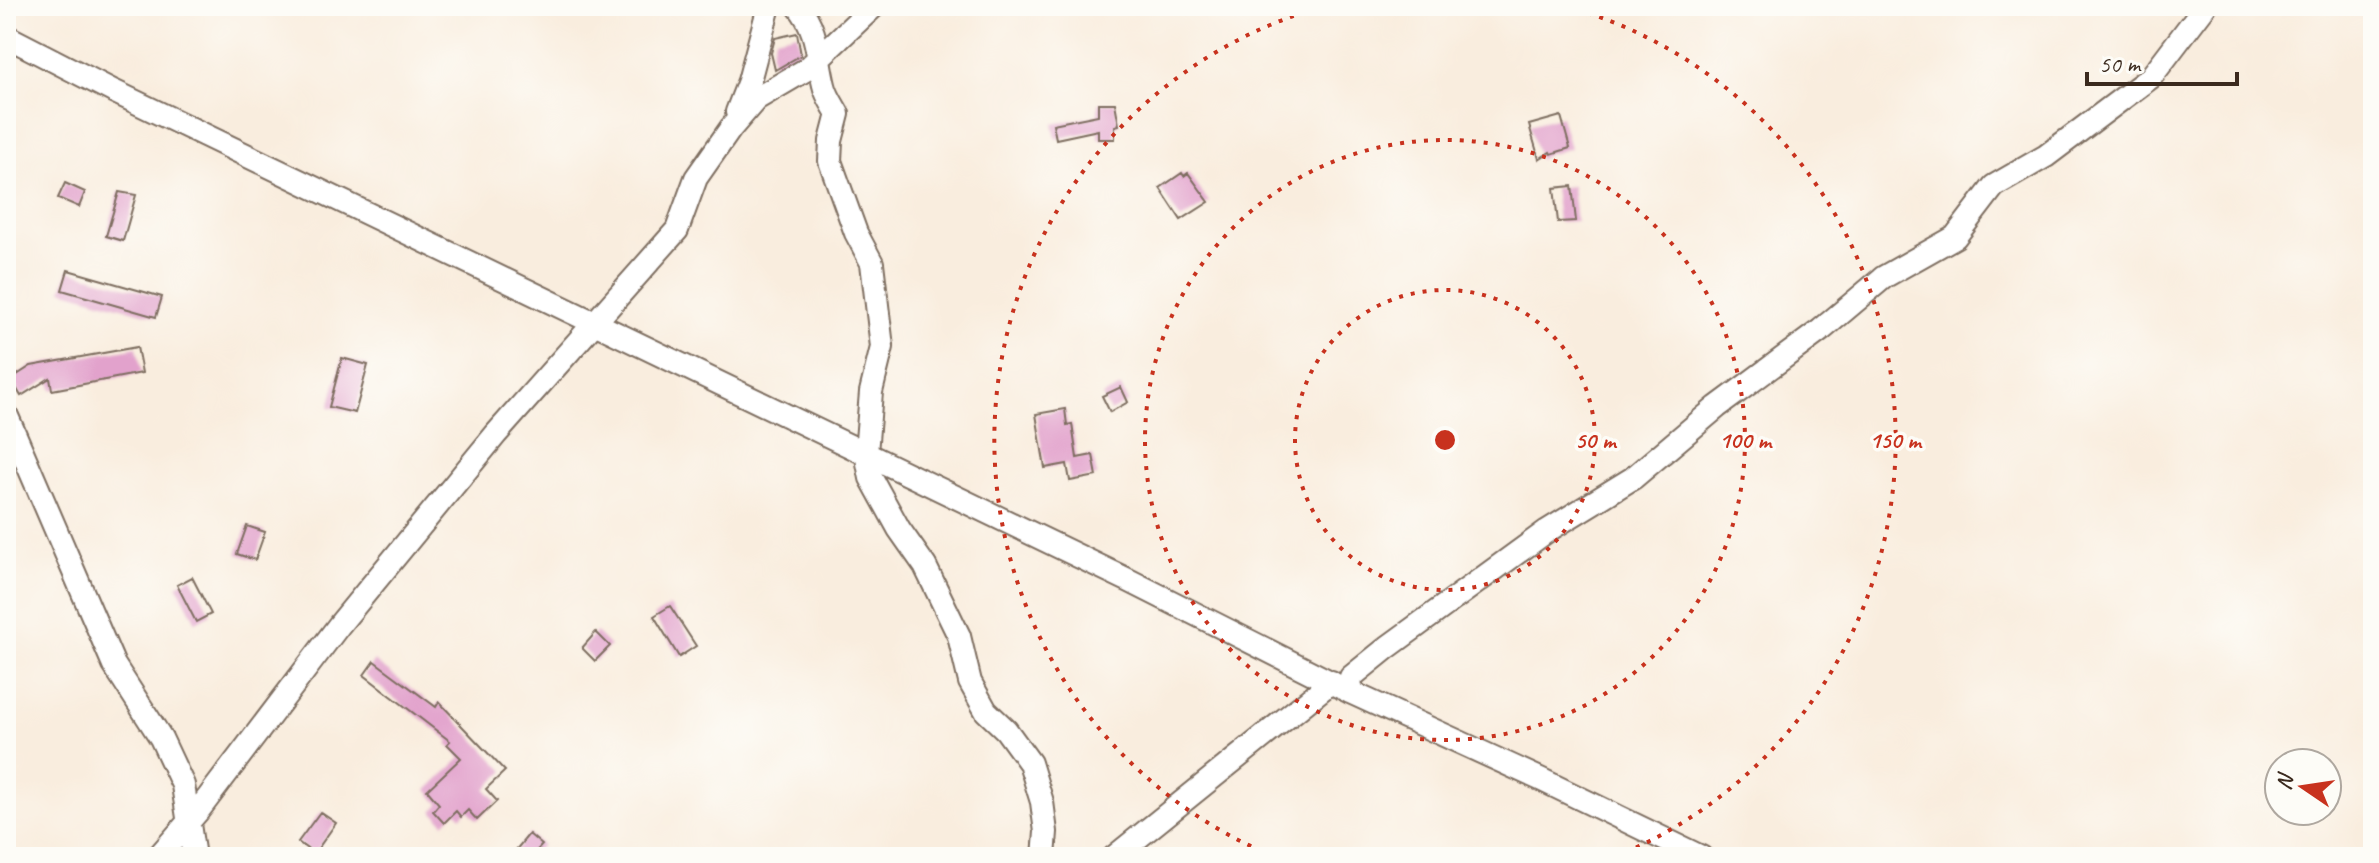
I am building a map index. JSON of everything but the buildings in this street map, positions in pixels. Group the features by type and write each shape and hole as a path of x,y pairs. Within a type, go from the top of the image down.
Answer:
{"street":[{"path":"731,128 749,81 769,6"},
{"path":"798,6 808,17 824,89 838,114 830,161 856,233 872,263 882,347 871,392 866,453 871,478 899,529 925,566 959,636 970,682 986,711 1006,730 1030,763 1042,802 1046,832 1044,857"},
{"path":"158,857 190,821 340,624 496,434 677,230 696,178 731,128 756,99 807,69 874,6"},
{"path":"1114,857 1340,687 1388,647 1547,531 1633,478 1726,399 1821,330 1884,277 1955,237 1994,186 2046,156 2151,77 2205,6"},
{"path":"6,36 113,91 866,453 1340,687 1701,857"},
{"path":"6,414 114,665 161,738 183,785 194,857"}]}
